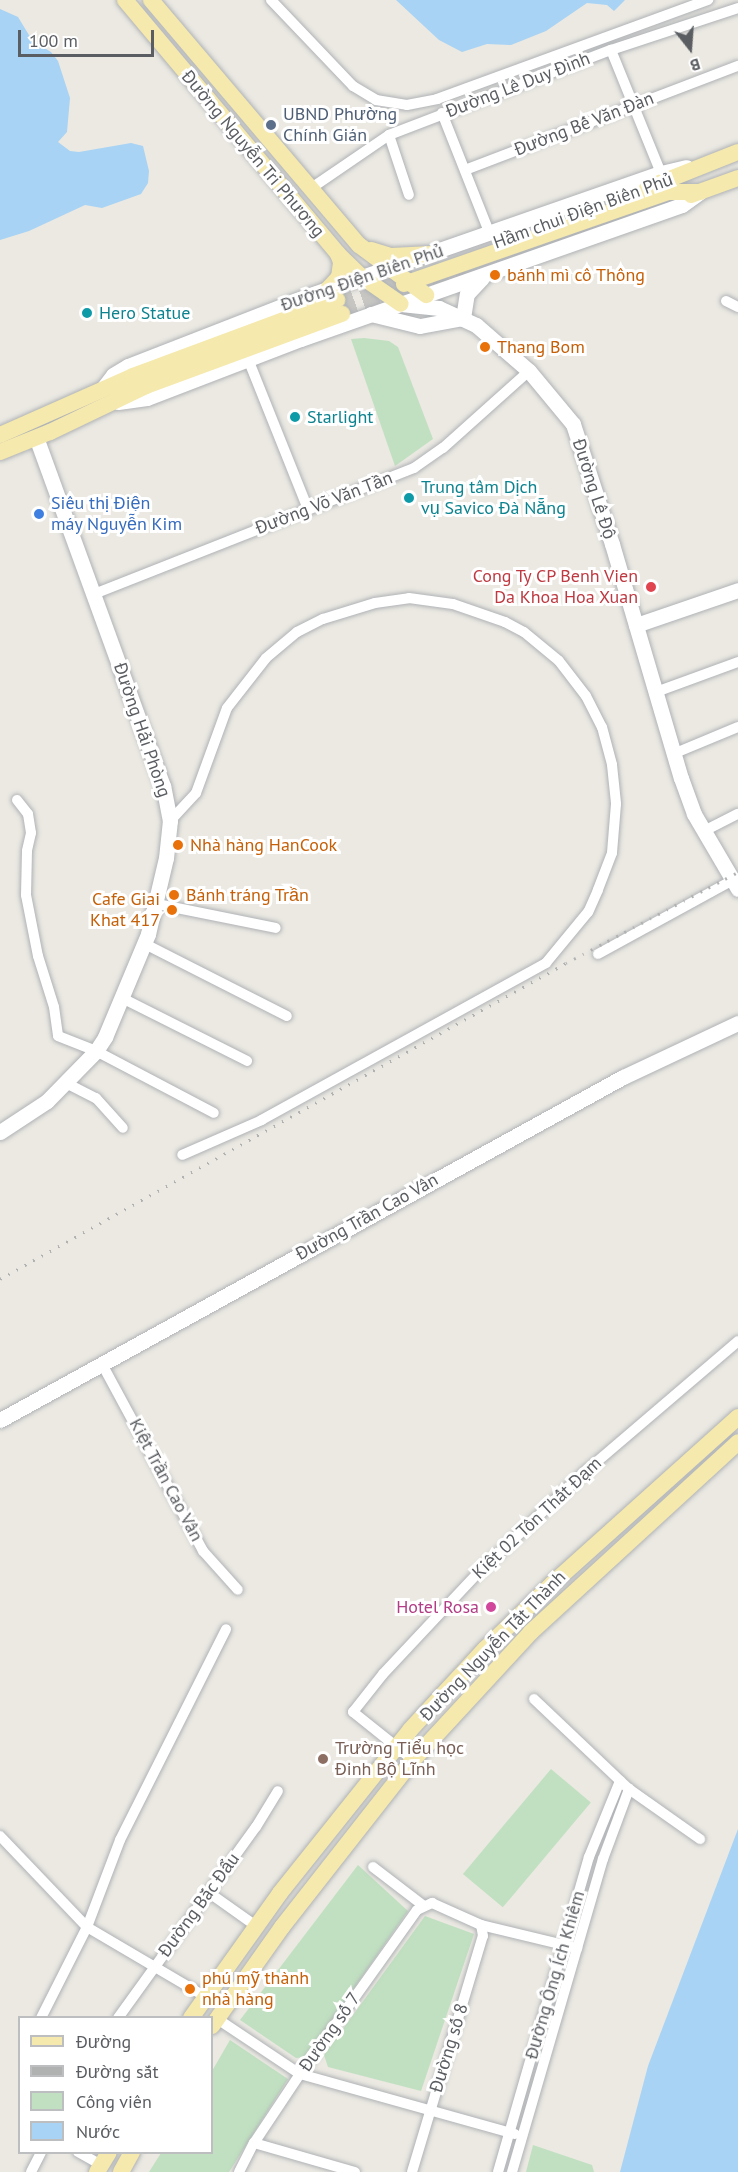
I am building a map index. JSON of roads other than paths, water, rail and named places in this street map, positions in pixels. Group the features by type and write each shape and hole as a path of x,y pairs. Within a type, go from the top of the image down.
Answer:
{"main road":[{"name":"Đường Nguyễn Tri Phương","path":"125,0 338,254 362,277 401,304"},
{"name":"Đường Nguyễn Tri Phương","path":"151,0 359,245 426,295"},
{"name":"Đường Điện Biên Phủ","path":"708,163 738,152"},
{"name":"Hầm chui Điện Biên Phủ","path":"458,257 662,183 708,163"},
{"name":"Đường Điện Biên Phủ","path":"700,192 738,178"},
{"path":"362,277 390,285 410,283 668,192 700,192"},
{"name":"Hầm chui Điện Biên Phủ","path":"465,273 700,192"},
{"path":"359,245 391,256 431,254"},
{"path":"336,301 340,262 338,254"},
{"path":"0,435 103,388 336,301"},
{"path":"114,402 336,301"},
{"name":"Đường Điện Biên Phủ","path":"0,452 114,402"},
{"name":"Đường Nguyễn Tất Thành","path":"192,2016 204,1996 256,1926 396,1747 485,1649 738,1417"},
{"name":"Đường Nguyễn Tất Thành","path":"217,2017 413,1760 531,1632 738,1442"},
{"path":"622,1521 637,1535"},
{"path":"204,1996 217,2017"},
{"path":"121,2172 131,2154"}],"street":[{"path":"271,0 353,86 376,100 407,105 437,99 708,0"},
{"name":"Đường Lê Duy Đình","path":"310,189 388,135 611,50 738,8"},
{"path":"611,50 661,172"},
{"name":"Đường Bế Văn Đàn","path":"465,170 738,66"},
{"path":"442,114 490,234"},
{"path":"388,135 409,195"},
{"name":"Đường Điện Biên Phủ","path":"336,301 362,277 490,234 661,172 708,163"},
{"name":"Đường Điện Biên Phủ","path":"114,402 147,398 371,314 684,205 700,192"},
{"path":"371,314 420,326 463,318 464,302 471,286 488,274"},
{"name":"Đường Lê Độ","path":"426,295 439,308"},
{"path":"726,301 738,307"},
{"name":"Đường Lê Độ","path":"401,304 439,308 463,318 488,334 529,372 573,424 579,437 636,625 673,754 694,814 736,882"},
{"path":"248,359 308,509"},
{"name":"Đường Võ Văn Tần","path":"94,594 414,468 443,448 529,372"},
{"name":"Đường Hải Phòng","path":"0,1132 47,1101 96,1051 145,944 157,904 170,820 163,786 36,438"},
{"path":"636,625 738,590"},
{"path":"170,820 196,793 227,708 266,658 297,632 323,619 375,603 409,598 453,604 492,616 524,632 559,661 586,696 602,727 612,765 616,804 612,853 598,890 582,920 546,963 262,1120 182,1155"},
{"path":"656,693 738,662"},
{"path":"673,754 735,729"},
{"path":"16,800 28,814 31,833 27,851 26,895 38,956 54,1007 58,1036 96,1051 214,1113"},
{"path":"704,831 738,814"},
{"path":"598,954 736,882"},
{"path":"157,904 276,928"},
{"path":"145,944 287,1016"},
{"path":"122,998 247,1061"},
{"name":"Đường Trần Cao Vân","path":"0,1420 623,1077 738,1023"},
{"path":"66,1083 96,1098 123,1128"},
{"name":"Kiệt 02 Tôn Thất Đạm","path":"396,1747 352,1712 383,1674 478,1573 604,1455 738,1341"},
{"name":"Kiệt Trần Cao Vân","path":"102,1364 203,1551 238,1590"},
{"path":"42,2016 87,1927 120,1840 226,1629"},
{"path":"534,1699 620,1781 700,1839"},
{"path":"396,1747 413,1760"},
{"name":"Đường Ông Ích Khiêm","path":"498,2172 589,1857 620,1781"},
{"name":"Đường Ông Ích Khiêm","path":"512,2172 603,1859 630,1789"},
{"name":"Đường Bắc Đẩu","path":"119,2016 278,1791"},
{"path":"0,1836 87,1927 204,1996"},
{"path":"373,1867 428,1905 482,1925 577,1948"},
{"path":"207,1892 256,1926"},
{"name":"Đường số 7","path":"238,2172 254,2143 300,2074 414,1913 428,1905"},
{"name":"Đường số 8","path":"412,2172 483,1936 482,1925"},
{"path":"217,2017 300,2074 522,2136"},
{"path":"254,2143 355,2172"},
{"path":"31,2172 40,2154"},
{"path":"82,2154 102,2163"}],"water":[{"path":"396,0 625,0 614,11 607,5 587,3 546,31 511,45 487,44 462,52 439,40"},
{"path":"0,9 18,17 32,40 51,52 58,61 70,98 67,132 58,142 70,151 79,152 131,143 143,146 149,171 148,183 141,194 102,208 85,205 29,231 0,240"},
{"path":"738,1829 738,2172 620,2172 648,2066"}],"tunnel":[{"path":"337,300 412,273"},
{"path":"342,314 465,273"}],"railway":[{"path":"0,1279 566,963 738,872"}],"place":[{"name":"UBND Phường Chính Gián","path":"271,125"},
{"name":"bánh mì cô Thông","path":"495,275"},
{"name":"Hero Statue","path":"87,313"},
{"name":"Thang Bom","path":"485,347"},
{"name":"Starlight","path":"295,417"},
{"name":"Trung tâm Dịch vụ Savico Đà Nẵng","path":"409,498"},
{"name":"Siêu thị Điện máy Nguyễn Kim","path":"39,514"},
{"name":"Cong Ty CP Benh Vien Da Khoa Hoa Xuan","path":"651,587"},
{"name":"Nhà hàng HanCook","path":"178,845"},
{"name":"Bánh tráng Trần","path":"174,895"},
{"name":"Cafe Giai Khat 417","path":"172,910"},
{"name":"Hotel Rosa","path":"491,1607"},
{"name":"Trường Tiểu học Đinh Bộ Lĩnh","path":"323,1759"},
{"name":"phú mỹ thành nhà hàng","path":"190,1989"}]}
